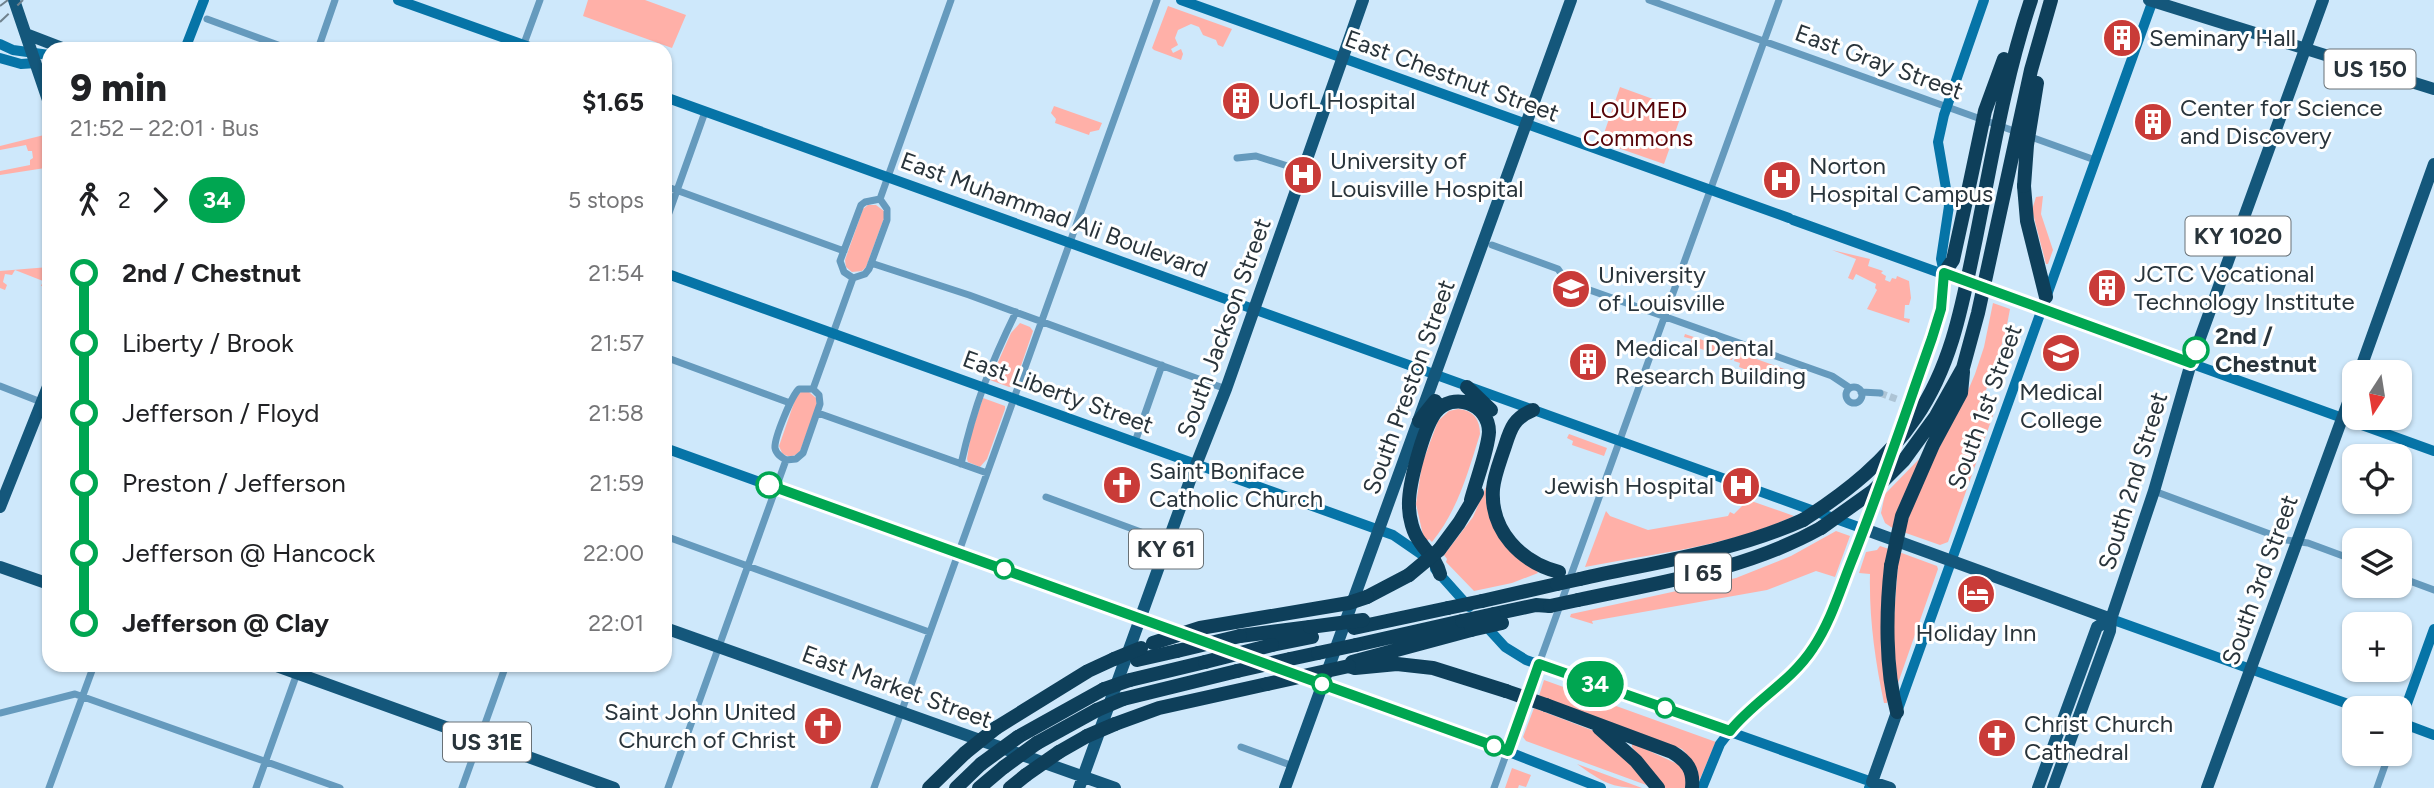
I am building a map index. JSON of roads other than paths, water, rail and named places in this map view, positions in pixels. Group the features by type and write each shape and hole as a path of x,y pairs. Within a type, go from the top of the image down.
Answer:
{"highway":[{"path":"1944,273 1953,260 1986,111 2030,0"},
{"name":"I 65","path":"956,788 981,764 1018,737 1104,689 1130,680 1272,645 1311,632 1448,608 1482,601 1558,578 1587,576 1730,546 1803,520 1858,481 1889,452 1917,415 1947,359 1961,311 2007,82 2030,0"},
{"path":"2044,303 2027,221 2024,186 2027,145 2051,0"},
{"name":"I 65","path":"979,788 1037,743 1123,699 1318,653 1466,626 1536,605 1550,607 1733,566 1779,550 1821,528 1873,491 1904,460 1936,416 1963,368 1978,313 2031,70 2051,0"},
{"path":"1897,712 1893,697 1888,632 1888,595 1896,539 1909,499 1933,445 1961,393 1963,368"},
{"path":"1468,387 1494,416 1496,437 1478,491 1471,500"},
{"path":"1419,421 1436,400 1450,394 1470,394 1483,402"},
{"path":"929,788 996,728 1088,671 1200,628 1341,604 1367,597 1409,575 1439,550 1460,523 1471,500 1489,434 1488,421 1480,410 1469,402 1456,401 1445,405 1435,414 1409,491 1413,528 1419,541 1437,561 1440,573"},
{"path":"1533,410 1519,416 1513,424 1496,473 1493,500 1501,529 1514,547 1558,578"},
{"path":"1349,666 1353,661 1466,626"},
{"path":"1143,650 1177,651 1240,636 1311,632"},
{"path":"1010,788 1059,752 1087,736 1159,708 1349,666 1355,668 1383,665 1422,666 1453,673 1642,739 1681,757 1691,769 1692,788"},
{"path":"1593,723 1636,761 1658,788"}],"main road":[{"path":"14,0 42,82"},
{"name":"South Jackson Street","path":"1081,782 1226,388 1363,0"},
{"name":"South Preston Street","path":"1285,788 1571,0"},
{"name":"US 150","path":"2152,0 2434,89"},
{"name":"South 2nd Street","path":"2053,788 2110,631 2111,620 2154,491 2191,363 2323,0"},
{"path":"26,34 47,42"},
{"path":"2364,360 2434,164"},
{"path":"1944,273 1941,309 1903,402 1864,529 2111,620"},
{"path":"0,506 42,410"},
{"name":"South 3rd Street","path":"2207,788 2342,418"},
{"path":"0,567 42,582"},
{"name":"South 2nd Street","path":"2038,788 2097,627 2111,620"},
{"name":"East Market Street","path":"672,630 900,712 1081,782 1115,788"},
{"name":"US 31E","path":"306,672 614,788"},
{"name":"South 1st Street","path":"1871,785 1897,712"},
{"path":"1871,785 1890,788"}],"street":[{"path":"188,42 204,0"},
{"path":"320,42 335,0"},
{"path":"398,0 510,42"},
{"path":"525,42 540,0"},
{"path":"880,199 951,0"},
{"path":"874,788 1157,0"},
{"name":"East Chestnut Street","path":"1181,0 1944,273 2044,303 2191,363 2342,418"},
{"name":"East Gray Street","path":"1649,0 2095,160"},
{"path":"1494,788 1779,0"},
{"path":"1944,273 1941,259 1949,206 1938,142 1947,107 1984,0"},
{"name":"South 1st Street","path":"1897,712 2152,0"},
{"path":"207,19 270,42"},
{"path":"181,42 186,27 194,24"},
{"path":"0,44 34,57"},
{"path":"0,58 21,64 42,56"},
{"name":"East Muhammad Ali Boulevard","path":"672,100 1864,529"},
{"path":"672,206 705,112"},
{"path":"1237,158 1256,156 1297,169"},
{"path":"672,189 844,251"},
{"path":"853,278 844,272 840,261 861,205 880,199"},
{"path":"853,278 865,274 887,220 887,209 880,199"},
{"path":"1492,246 1558,269 1567,282 1838,378 1850,388 1878,392"},
{"path":"871,263 1226,388"},
{"name":"East Liberty Street","path":"672,276 1393,535 1420,552 1505,647 1517,655 1871,785"},
{"path":"813,388 853,278"},
{"path":"961,464 981,387 1016,312"},
{"path":"672,360 790,403"},
{"path":"1135,442 1161,365"},
{"path":"0,386 42,402"},
{"path":"813,388 820,399 818,413 803,453 796,459 786,460 775,448 790,403 799,389 813,388"},
{"path":"1850,388 1847,397 1851,402 1857,403 1861,399 1861,391"},
{"path":"818,413 987,473"},
{"name":"East Chestnut Street","path":"2374,430 2434,452"},
{"path":"672,450 1508,751 1601,788"},
{"path":"668,788 786,460"},
{"path":"2154,491 2342,556"},
{"path":"1046,496 1168,542"},
{"path":"1702,788 1720,744 1730,731 1742,717 1786,680 1812,650 1829,619 1864,529"},
{"path":"672,539 929,632"},
{"path":"2412,582 2434,590"},
{"path":"2111,620 2342,702"},
{"path":"2410,696 2434,629"},
{"path":"49,788 92,672"},
{"path":"256,788 297,672"},
{"path":"462,788 504,672"},
{"path":"0,713 75,694 340,788"},
{"path":"2412,728 2434,735"},
{"path":"1241,747 1293,766"},
{"path":"2377,788 2385,766"}],"tunnel":[{"path":"1880,393 1899,400"}],"railway":[{"path":"0,6 8,0"},
{"path":"0,22 23,0"}],"place":[{"name":"Seminary Hall","path":"2122,38"},
{"name":"UofL Hospital","path":"1241,101"},
{"name":"Center for Science and Discovery","path":"2153,122"},
{"name":"University of Louisville Hospital","path":"1303,175"},
{"name":"Norton Hospital Campus","path":"1782,180"},
{"name":"JCTC Vocational Technology Institute","path":"2107,288"},
{"name":"University of Louisville","path":"1571,289"},
{"name":"2nd / Chestnut","path":"2196,350"},
{"name":"Medical College","path":"2061,353"},
{"name":"Medical Dental Research Building","path":"1588,362"},
{"name":"Saint Boniface Catholic Church","path":"1122,485"},
{"name":"Jewish Hospital","path":"1741,486"},
{"name":"Holiday Inn","path":"1976,594"},
{"name":"Saint John United Church of Christ","path":"823,726"},
{"name":"Christ Church Cathedral","path":"1997,738"}],"park label":[{"name":"LOUMED Commons","path":"1638,124"}]}
